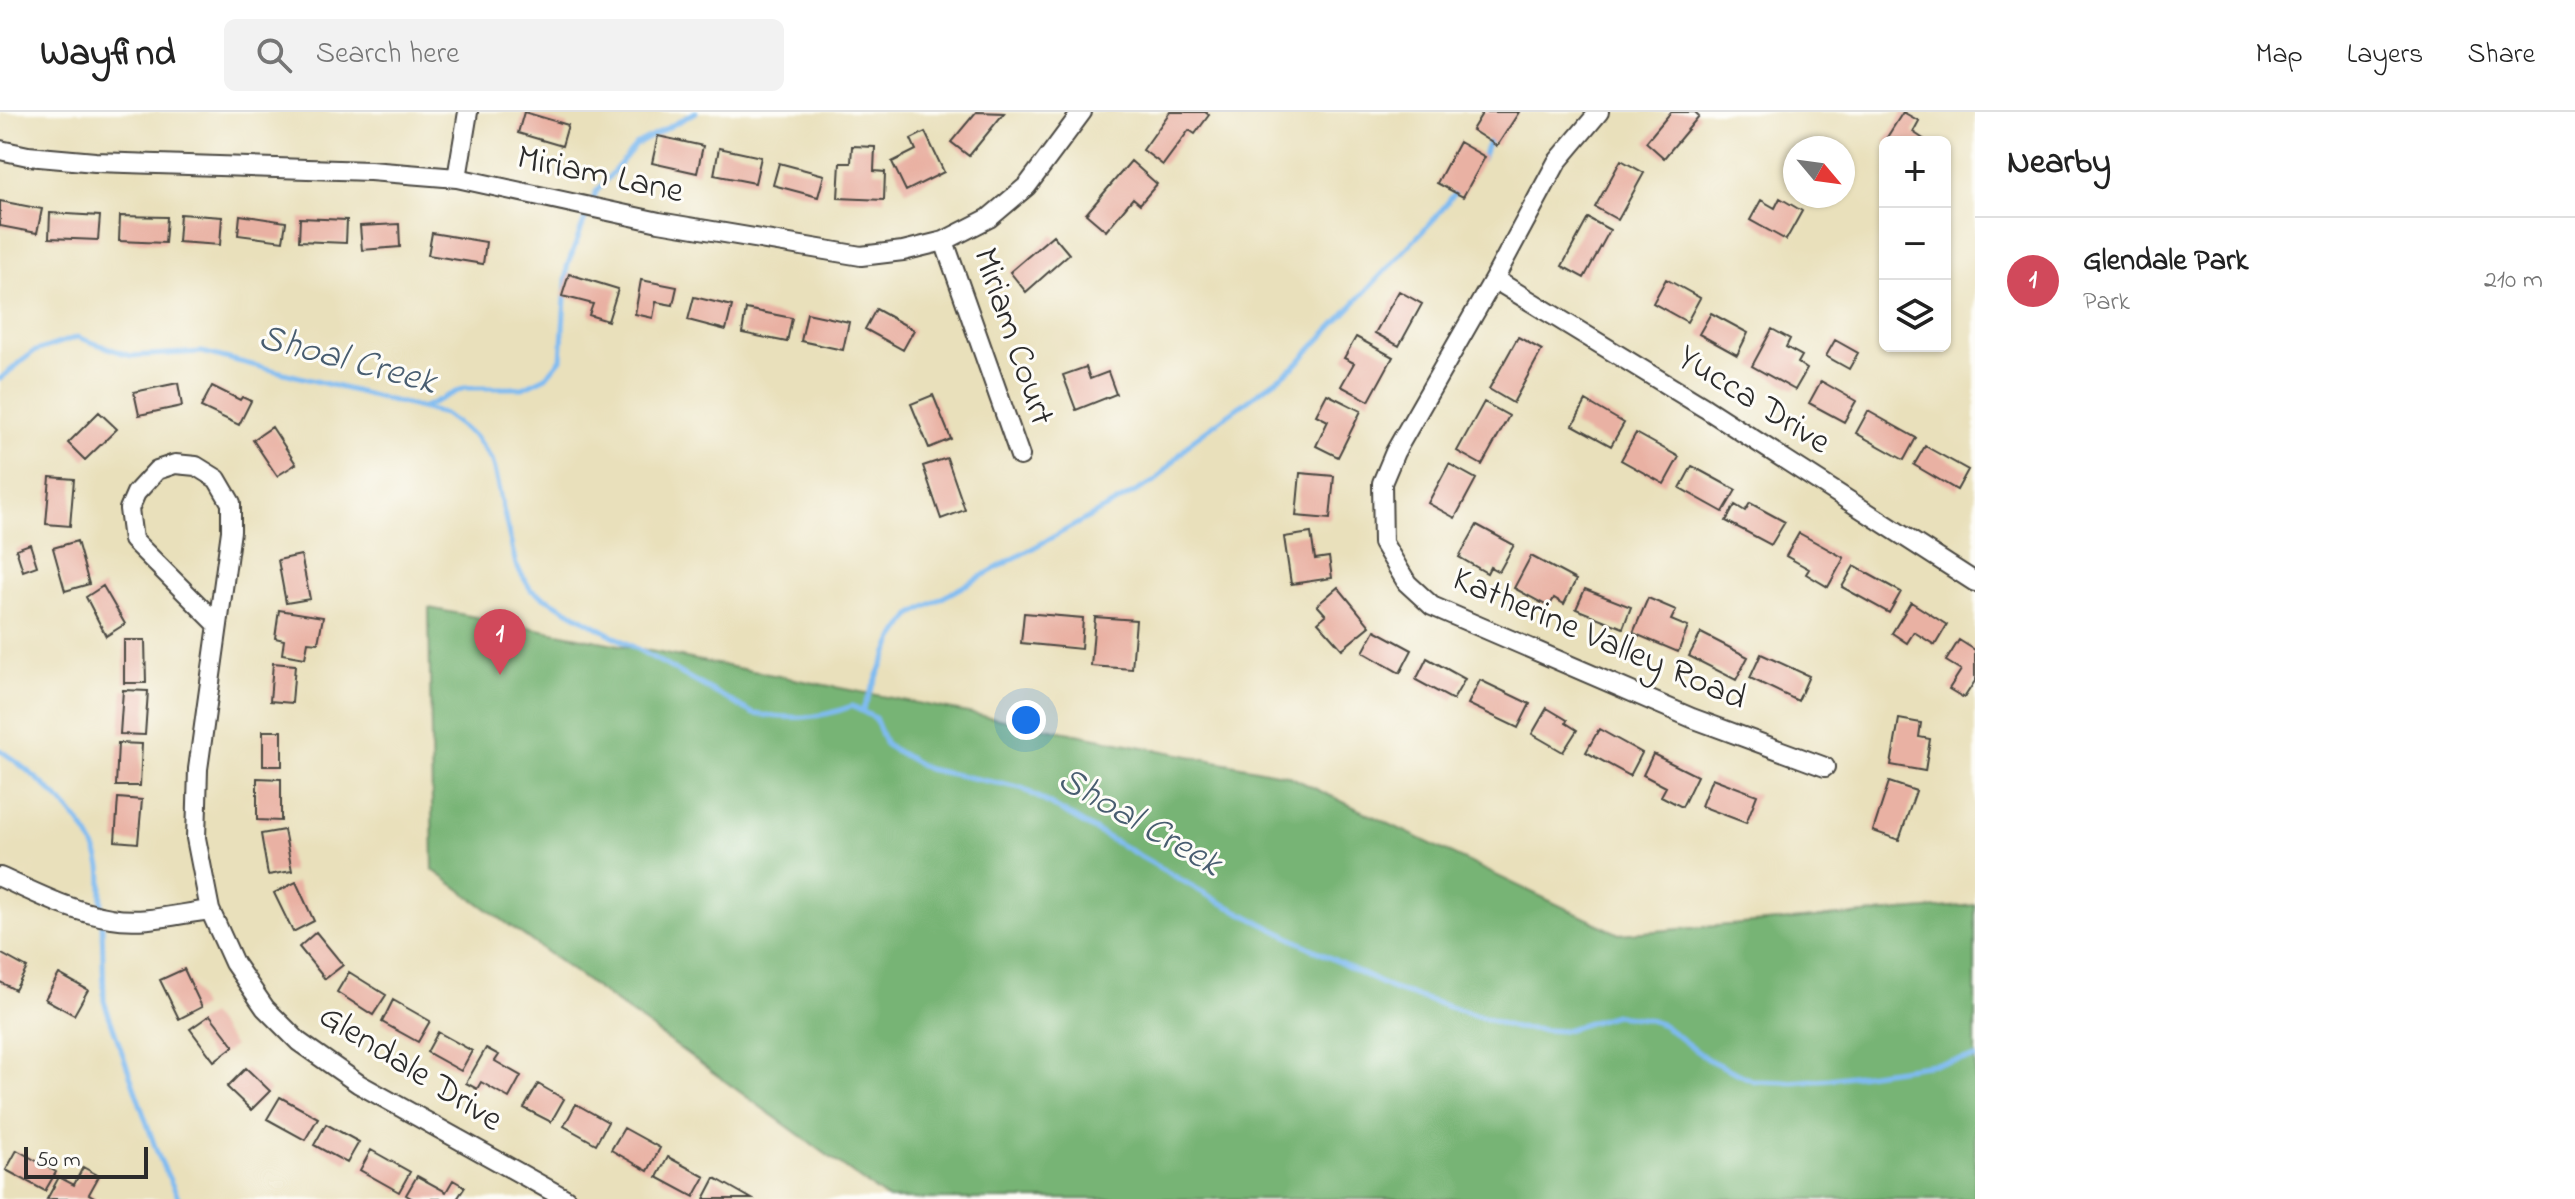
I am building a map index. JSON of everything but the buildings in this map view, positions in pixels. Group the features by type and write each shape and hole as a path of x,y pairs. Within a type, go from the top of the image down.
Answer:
{"street":[{"path":"457,178 468,112"},
{"name":"Miriam Lane","path":"0,150 28,156 95,162 370,171 457,178 659,222 861,256 903,251 944,241 989,218 1027,186 1082,112"},
{"name":"Katherine Valley Road","path":"1599,112 1557,162 1395,452 1382,483 1383,543 1407,583 1432,606 1692,718 1825,767"},
{"name":"Miriam Court","path":"944,241 1020,456"},
{"name":"Yucca Drive","path":"1494,279 1705,408 1975,582"},
{"name":"Glendale Drive","path":"218,625 133,540 129,509 136,493 157,470 175,464 196,466 217,479 231,503 231,531 218,625 198,769 196,838 210,910 241,974 265,1008 299,1042 359,1084 566,1199"},
{"path":"0,877 66,906 112,919 148,919 210,910"}],"green space":[{"path":"429,608 1287,775 1619,934 1975,905 1975,1199 888,1199 433,870"}],"waterway":[{"path":"592,202 596,192 636,145 696,112"},
{"path":"1482,159 1492,135"},
{"path":"862,711 894,639 911,615 1155,481 1194,439 1294,367 1436,217 1458,189"},
{"path":"422,408 464,388 523,388 546,377 561,359 567,267 588,211"},
{"name":"Shoal Creek","path":"0,379 33,352 77,337 131,356 202,352 444,414 475,437 492,461 516,565 531,590 754,714 804,717 852,706 875,718 886,745 927,769 1022,788 1216,900 1390,988 1515,1028 1562,1031 1615,1015 1646,1019 1663,1025 1707,1059 1754,1081 1830,1079 1975,1058"},
{"path":"0,750 46,786 87,834 101,867 102,912"},
{"path":"102,922 104,1001 158,1155 179,1199"}],"place":[{"name":"Glendale Park","path":"500,675"}]}
